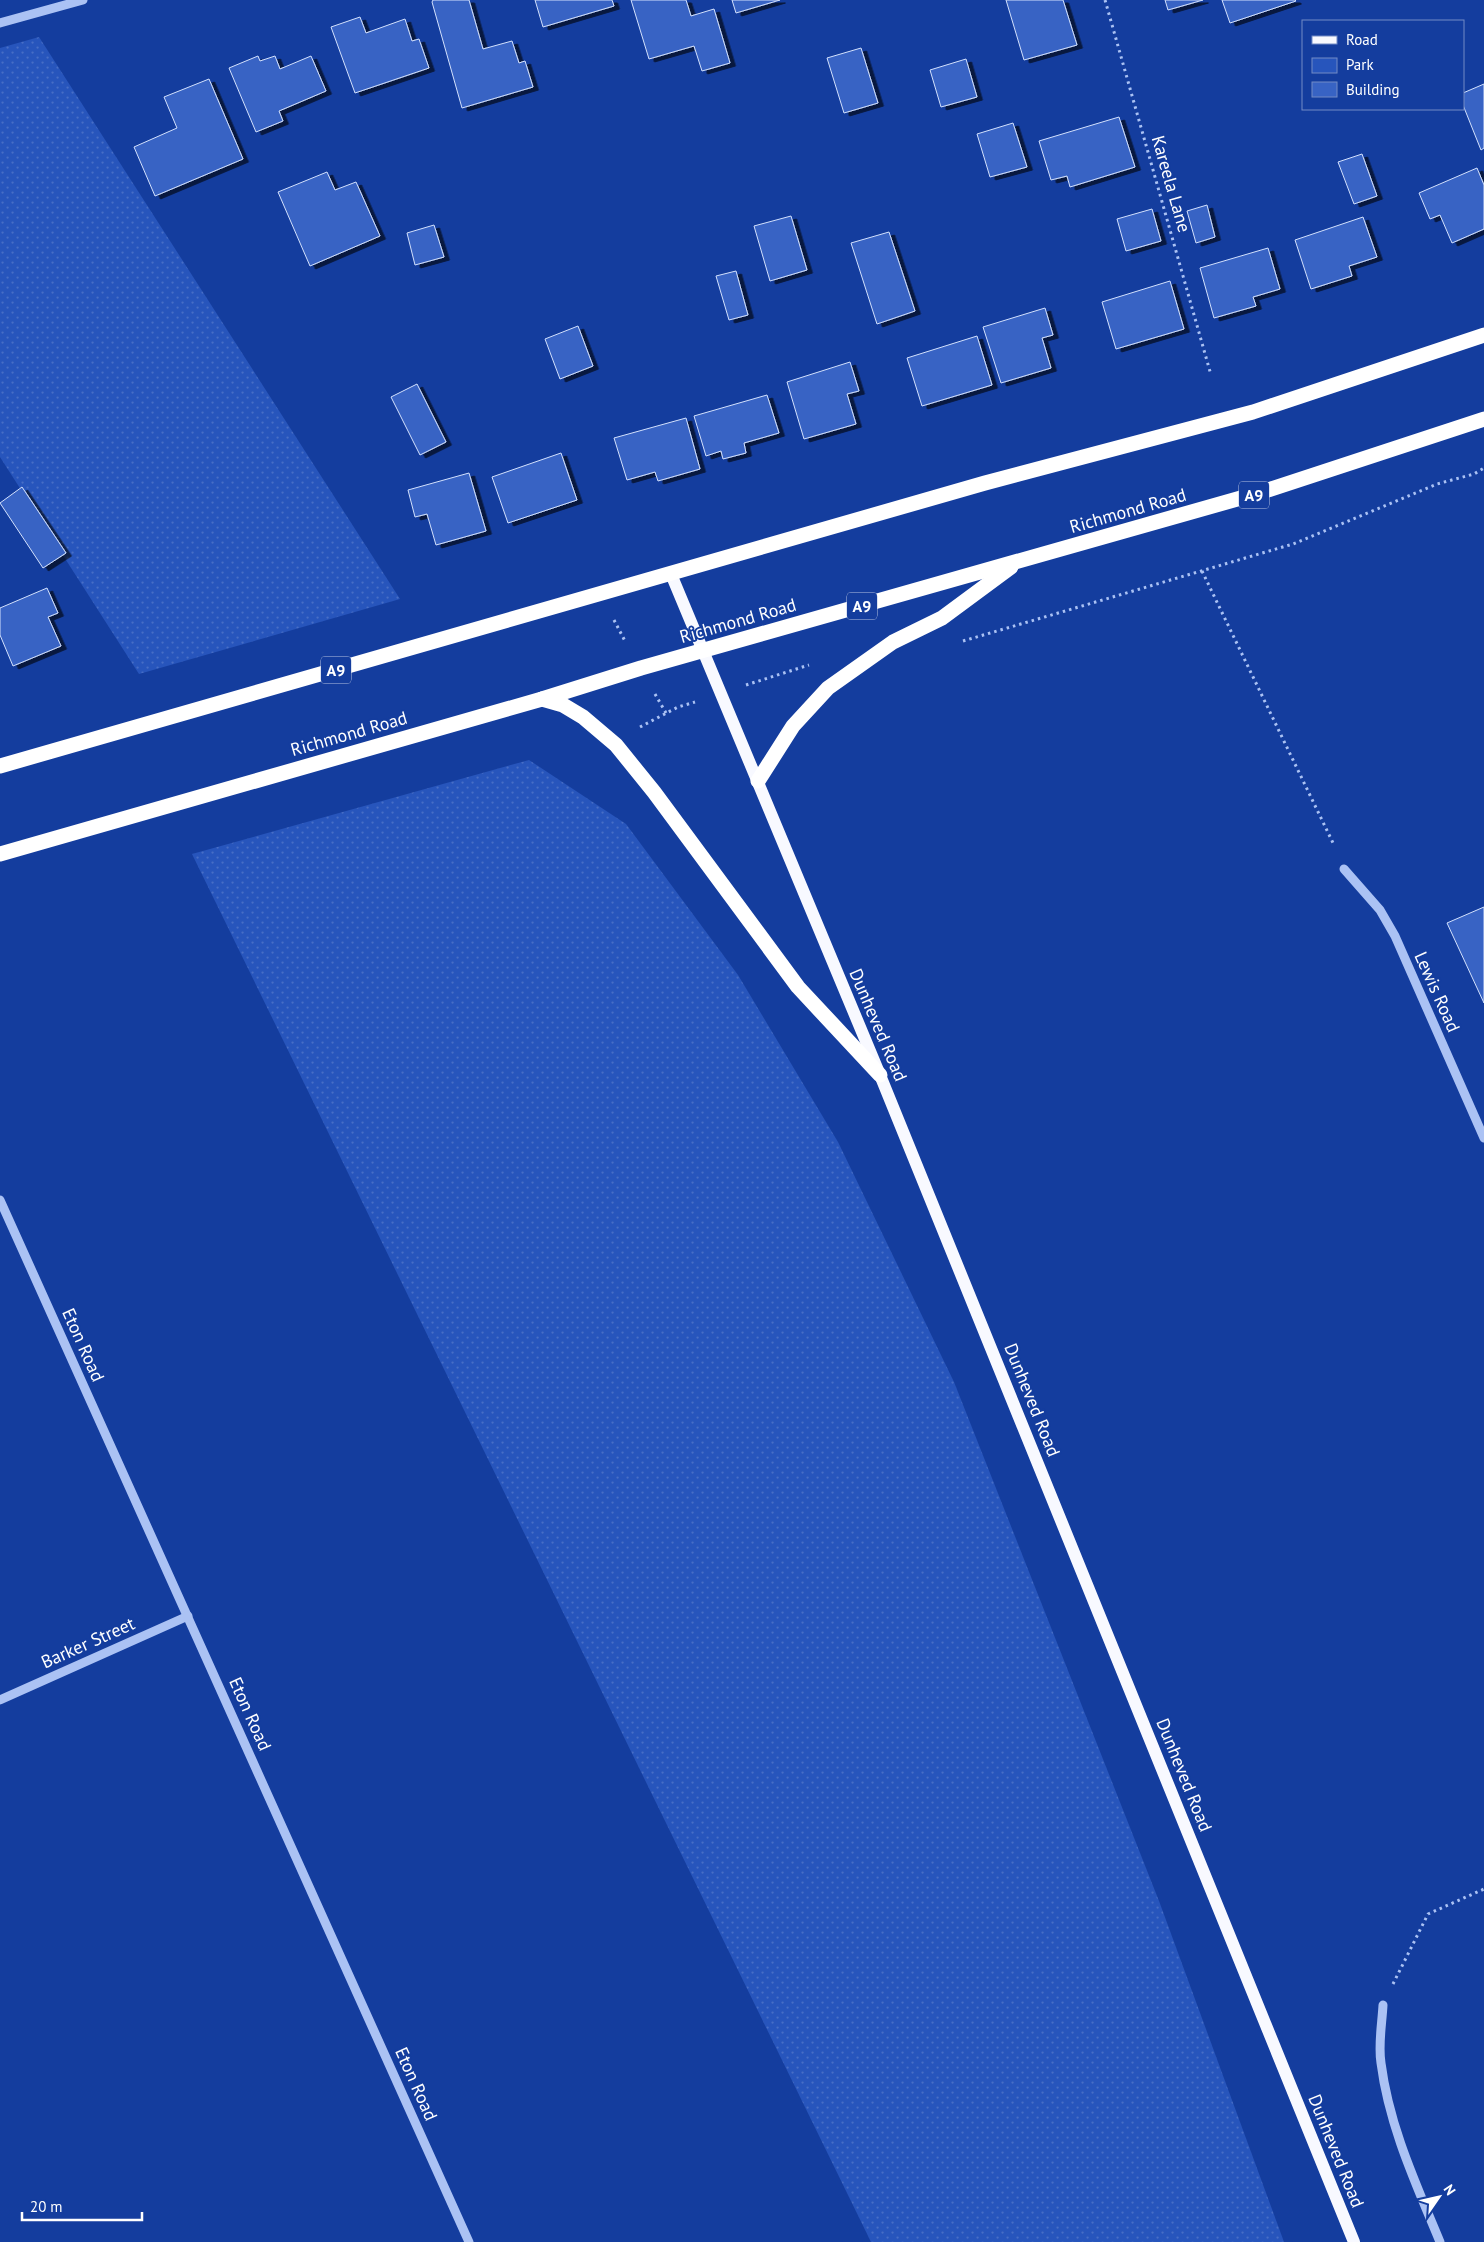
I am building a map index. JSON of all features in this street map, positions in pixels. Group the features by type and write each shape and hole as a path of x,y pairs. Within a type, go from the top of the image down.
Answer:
{"highway":[{"name":"A9","path":"0,766 985,483 1253,412 1484,335"},
{"name":"Richmond Road","path":"0,854 542,699 640,668 1262,492 1484,419"},
{"path":"758,781 793,726 840,678 892,642 942,618 1021,561"},
{"path":"542,699 563,706 583,717 616,745 654,792 798,987 880,1075"}],"main road":[{"name":"Dunheved Road","path":"671,574 880,1075 1354,2242"}],"street":[{"path":"0,23 83,0"},
{"name":"Lewis Road","path":"1344,869 1380,910 1395,936 1484,1138"},
{"name":"Eton Road","path":"0,1200 469,2242"},
{"name":"Barker Street","path":"0,1700 188,1616"},
{"path":"1383,2005 1380,2061 1389,2103 1400,2146 1440,2242"}],"path":[{"name":"Kareela Lane","path":"1105,0 1211,375"},
{"path":"957,643 1293,544 1437,484 1474,474 1484,468"},
{"path":"1202,571 1321,816 1344,869"},
{"path":"600,594 666,713"},
{"path":"780,674 816,662"},
{"path":"637,729 678,707"},
{"path":"1383,2005 1428,1914 1484,1889"}],"green space":[{"path":"39,37 400,599 139,674 0,457 0,48"},
{"path":"529,760 626,824 738,975 838,1142 954,1382 1159,1901 1284,2242 871,2242 192,854"}],"building":[{"path":"433,0 469,0 483,49 512,41 519,63 525,61 533,87 462,108"},
{"path":"535,0 612,0 614,6 543,27"},
{"path":"631,0 686,0 691,16 714,9 730,63 702,71 694,46 649,59"},
{"path":"732,0 780,0 736,13"},
{"path":"1006,0 1063,0 1077,45 1024,60"},
{"path":"1165,0 1203,0 1168,10"},
{"path":"1222,0 1295,0 1296,1 1230,23"},
{"path":"360,17 366,33 405,19 412,41 419,39 429,68 355,93 331,27"},
{"path":"861,48 878,103 844,113 827,58"},
{"path":"258,56 260,61 275,56 280,69 311,56 326,91 279,111 283,121 256,132 229,68"},
{"path":"966,59 977,97 941,107 930,70"},
{"path":"209,79 243,159 155,196 134,147 177,128 164,97"},
{"path":"1484,84 1484,148 1481,150 1464,108 1464,93"},
{"path":"1119,117 1135,167 1070,187 1067,176 1051,180 1039,141"},
{"path":"1013,123 1027,167 990,177 977,134"},
{"path":"1362,154 1377,196 1354,204 1338,162"},
{"path":"1477,168 1484,185 1484,229 1452,243 1440,215 1430,219 1419,193"},
{"path":"327,172 335,190 356,182 380,236 310,266 278,192"},
{"path":"1207,205 1215,237 1196,243 1187,211"},
{"path":"1152,209 1161,241 1126,251 1117,219"},
{"path":"791,216 807,270 770,281 754,226"},
{"path":"1363,217 1377,257 1349,266 1352,276 1311,289 1295,240"},
{"path":"434,225 444,257 415,265 407,233"},
{"path":"889,232 915,311 877,324 851,243"},
{"path":"1268,248 1280,289 1253,297 1256,306 1214,318 1200,268"},
{"path":"736,271 748,315 729,320 716,276"},
{"path":"1170,281 1184,329 1116,349 1102,302"},
{"path":"1045,308 1053,335 1042,338 1051,368 1001,383 983,327"},
{"path":"578,326 593,366 560,379 545,339"},
{"path":"977,336 992,385 922,406 907,358"},
{"path":"850,362 859,391 847,394 856,424 804,439 787,382"},
{"path":"417,384 446,442 420,455 391,397"},
{"path":"767,395 779,433 744,443 746,453 723,459 721,451 706,456 694,416"},
{"path":"686,418 700,469 658,481 655,472 627,480 614,438"},
{"path":"561,453 577,500 508,523 492,477"},
{"path":"469,473 486,531 436,545 427,514 415,517 408,490"},
{"path":"22,487 66,553 43,568 0,503"},
{"path":"47,588 58,613 48,617 61,646 13,666 0,635 0,608"},
{"path":"1484,907 1484,1003 1447,923"}]}
